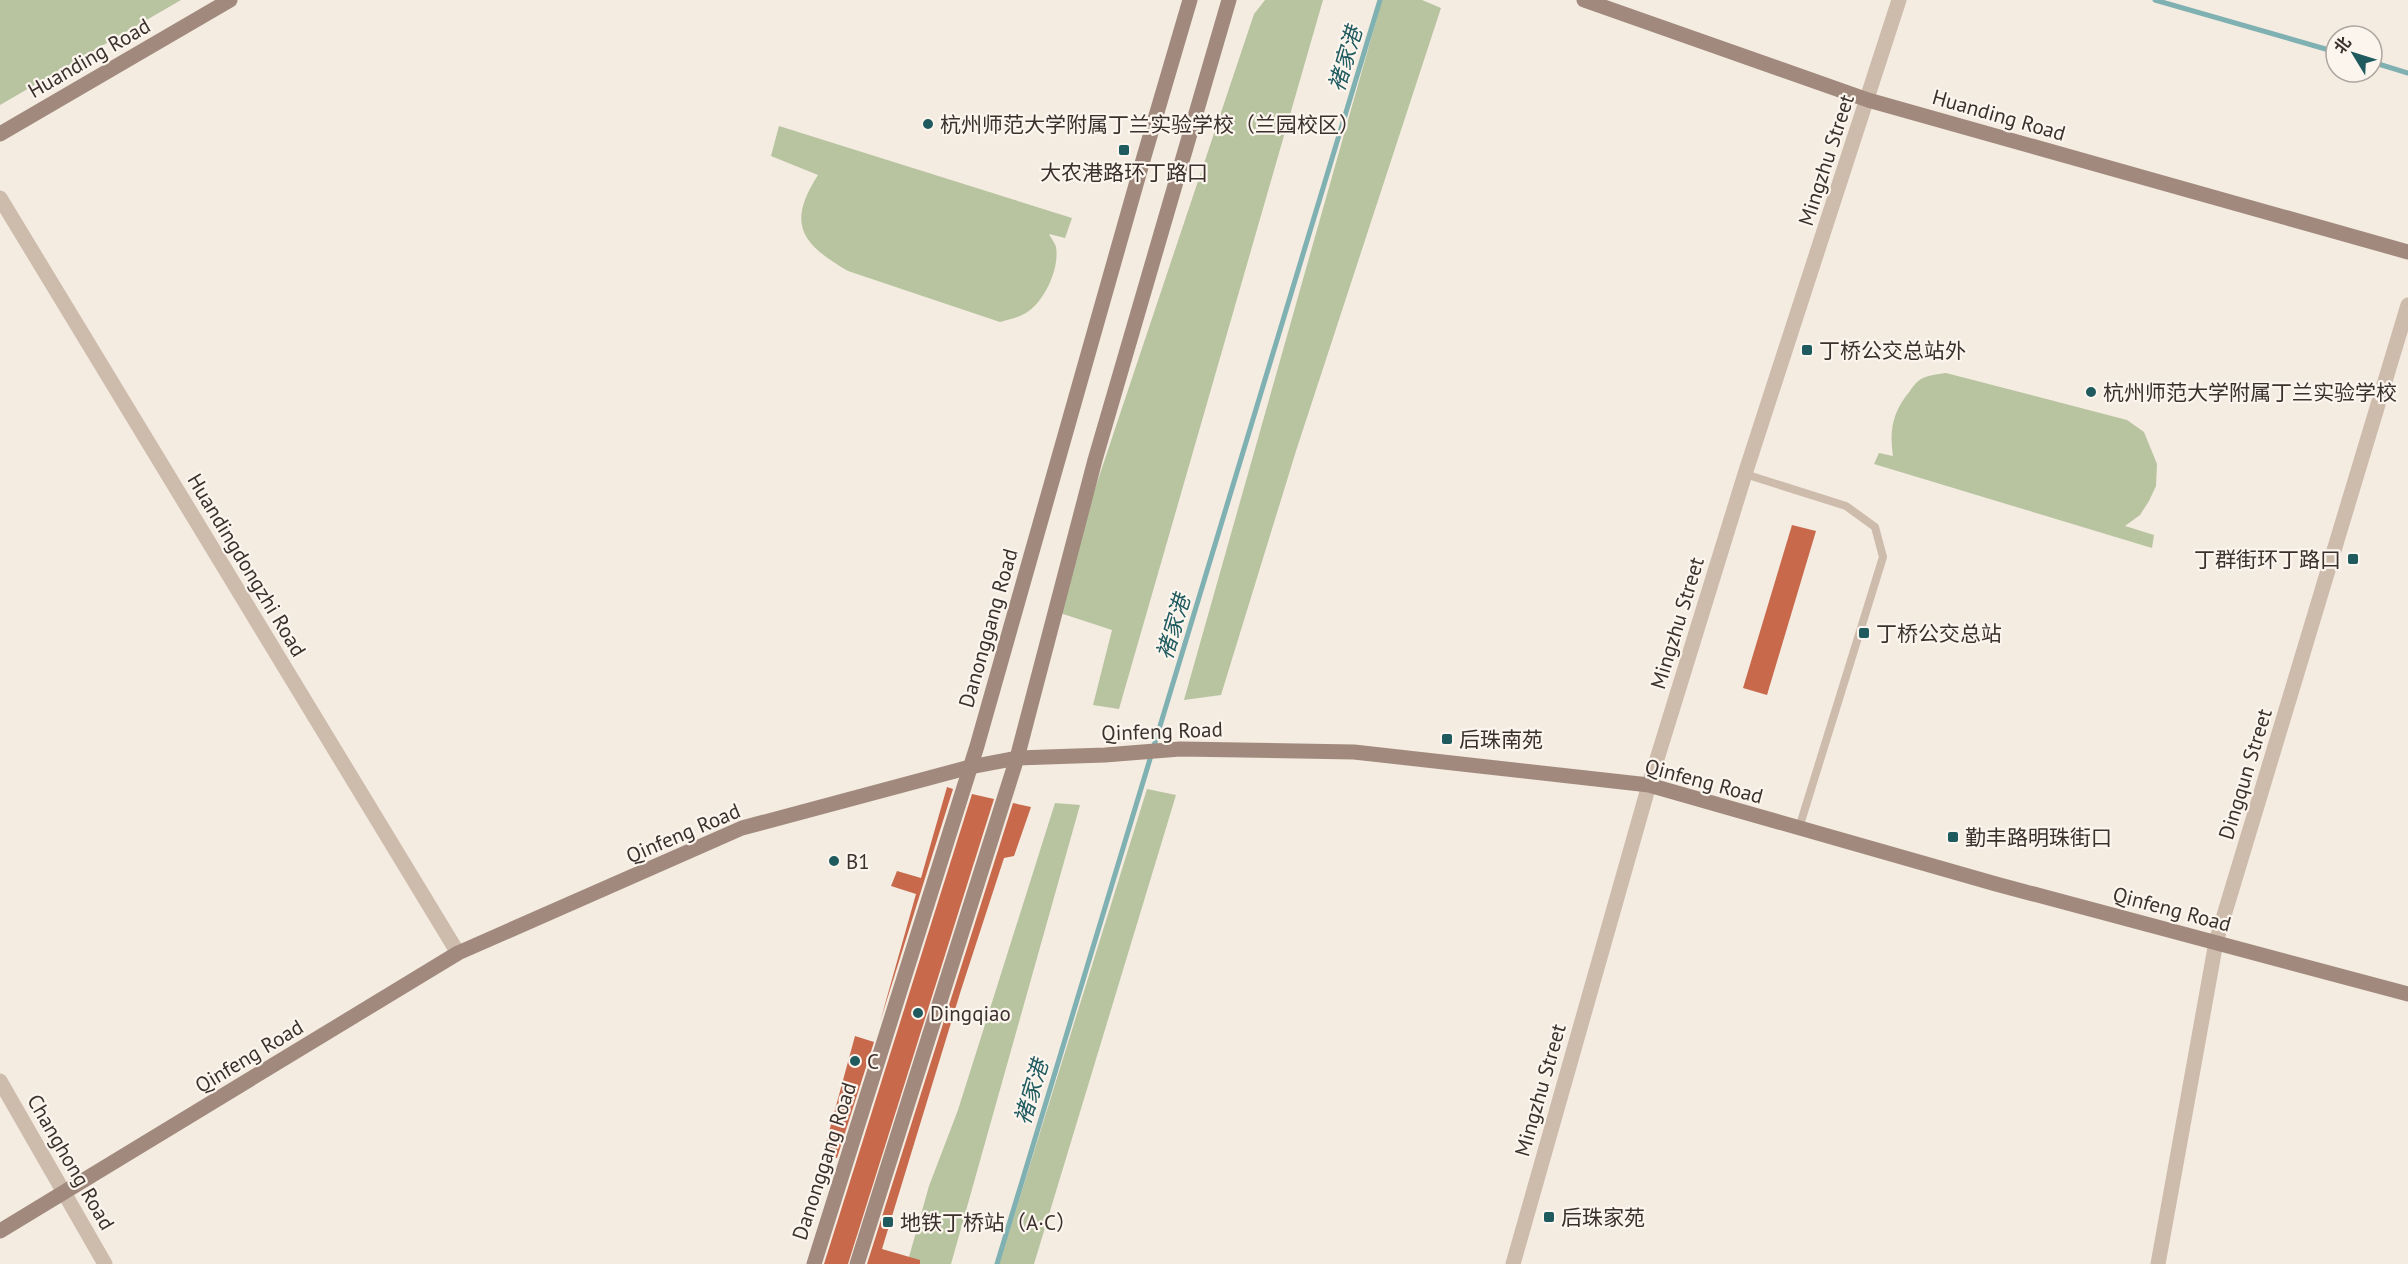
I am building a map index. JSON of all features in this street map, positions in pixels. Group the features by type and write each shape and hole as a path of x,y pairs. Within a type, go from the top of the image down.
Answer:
{"main road":[{"name":"Huanding Road","path":"0,134 230,0"},
{"name":"Danonggang Road","path":"814,1264 970,767 1190,0"},
{"path":"857,1264 1017,758 1095,459 1229,0"},
{"name":"Huanding Road","path":"1584,0 1868,100 2408,252"},
{"name":"Qinfeng Road","path":"0,1231 458,953 742,828 970,767 1017,758 1105,755 1180,749 1354,752 1649,785 1996,884 2408,994"}],"street":[{"name":"Mingzhu Street","path":"1513,1264 1649,785 1745,474 1899,0"},
{"name":"Huandingdongzhi Road","path":"0,198 458,953"},
{"name":"Dingqun Street","path":"2158,1264 2216,942 2408,304"},
{"name":"Changhong Road","path":"0,1081 105,1264"}],"lane":[{"path":"1745,474 1846,506 1875,527 1883,557 1799,828"}],"green space":[{"path":"0,0 181,0 0,105"},
{"path":"1265,0 1323,0 1119,709 1093,705 1112,630 1054,611 1254,14"},
{"path":"1382,0 1422,0 1441,8 1296,451 1221,695 1184,700"},
{"path":"779,126 1072,218 1065,238 1049,234 1055,245 1057,256 1053,276 1043,295 1030,310 1020,316 1000,322 848,271 832,261 810,242 801,220 808,192 818,175 771,156"},
{"path":"1946,373 2127,420 2144,432 2157,464 2156,486 2140,515 2125,526 2154,535 2152,548 1874,464 1879,453 1893,456 1892,429 1896,414 1914,385 1923,378"},
{"path":"1147,789 1176,795 1034,1264 999,1264"},
{"path":"1055,803 1080,805 951,1264 907,1264 929,1186 958,1110"}],"building":[{"path":"1792,525 1816,531 1767,695 1743,688"},
{"path":"947,787 953,789 880,1022 916,894 891,886 897,871 921,878"},
{"path":"972,794 994,799 848,1264 824,1264"},
{"path":"1013,803 1031,807 1014,856 1004,858 882,1249 920,1260 920,1264 867,1264"},
{"path":"855,1036 874,1042 837,1158 823,1154"}],"waterway":[{"name":"褚家港","path":"997,1264 1380,0"},
{"path":"2155,0 2324,49"},
{"path":"2384,66 2408,73"}],"place":[{"name":"杭州师范大学附属丁兰实验学校（兰园校区）","path":"928,124"},
{"name":"大农港路环丁路口","path":"1124,150"},
{"name":"丁桥公交总站外","path":"1807,350"},
{"name":"杭州师范大学附属丁兰实验学校","path":"2091,392"},
{"name":"丁群街环丁路口","path":"2353,559"},
{"name":"丁桥公交总站","path":"1864,633"},
{"name":"后珠南苑","path":"1447,739"},
{"name":"勤丰路明珠街口","path":"1953,837"},
{"name":"B1","path":"834,861"},
{"name":"Dingqiao","path":"918,1013"},
{"name":"C","path":"855,1061"},
{"name":"后珠家苑","path":"1549,1217"},
{"name":"地铁丁桥站（A·C）","path":"888,1222"}]}
